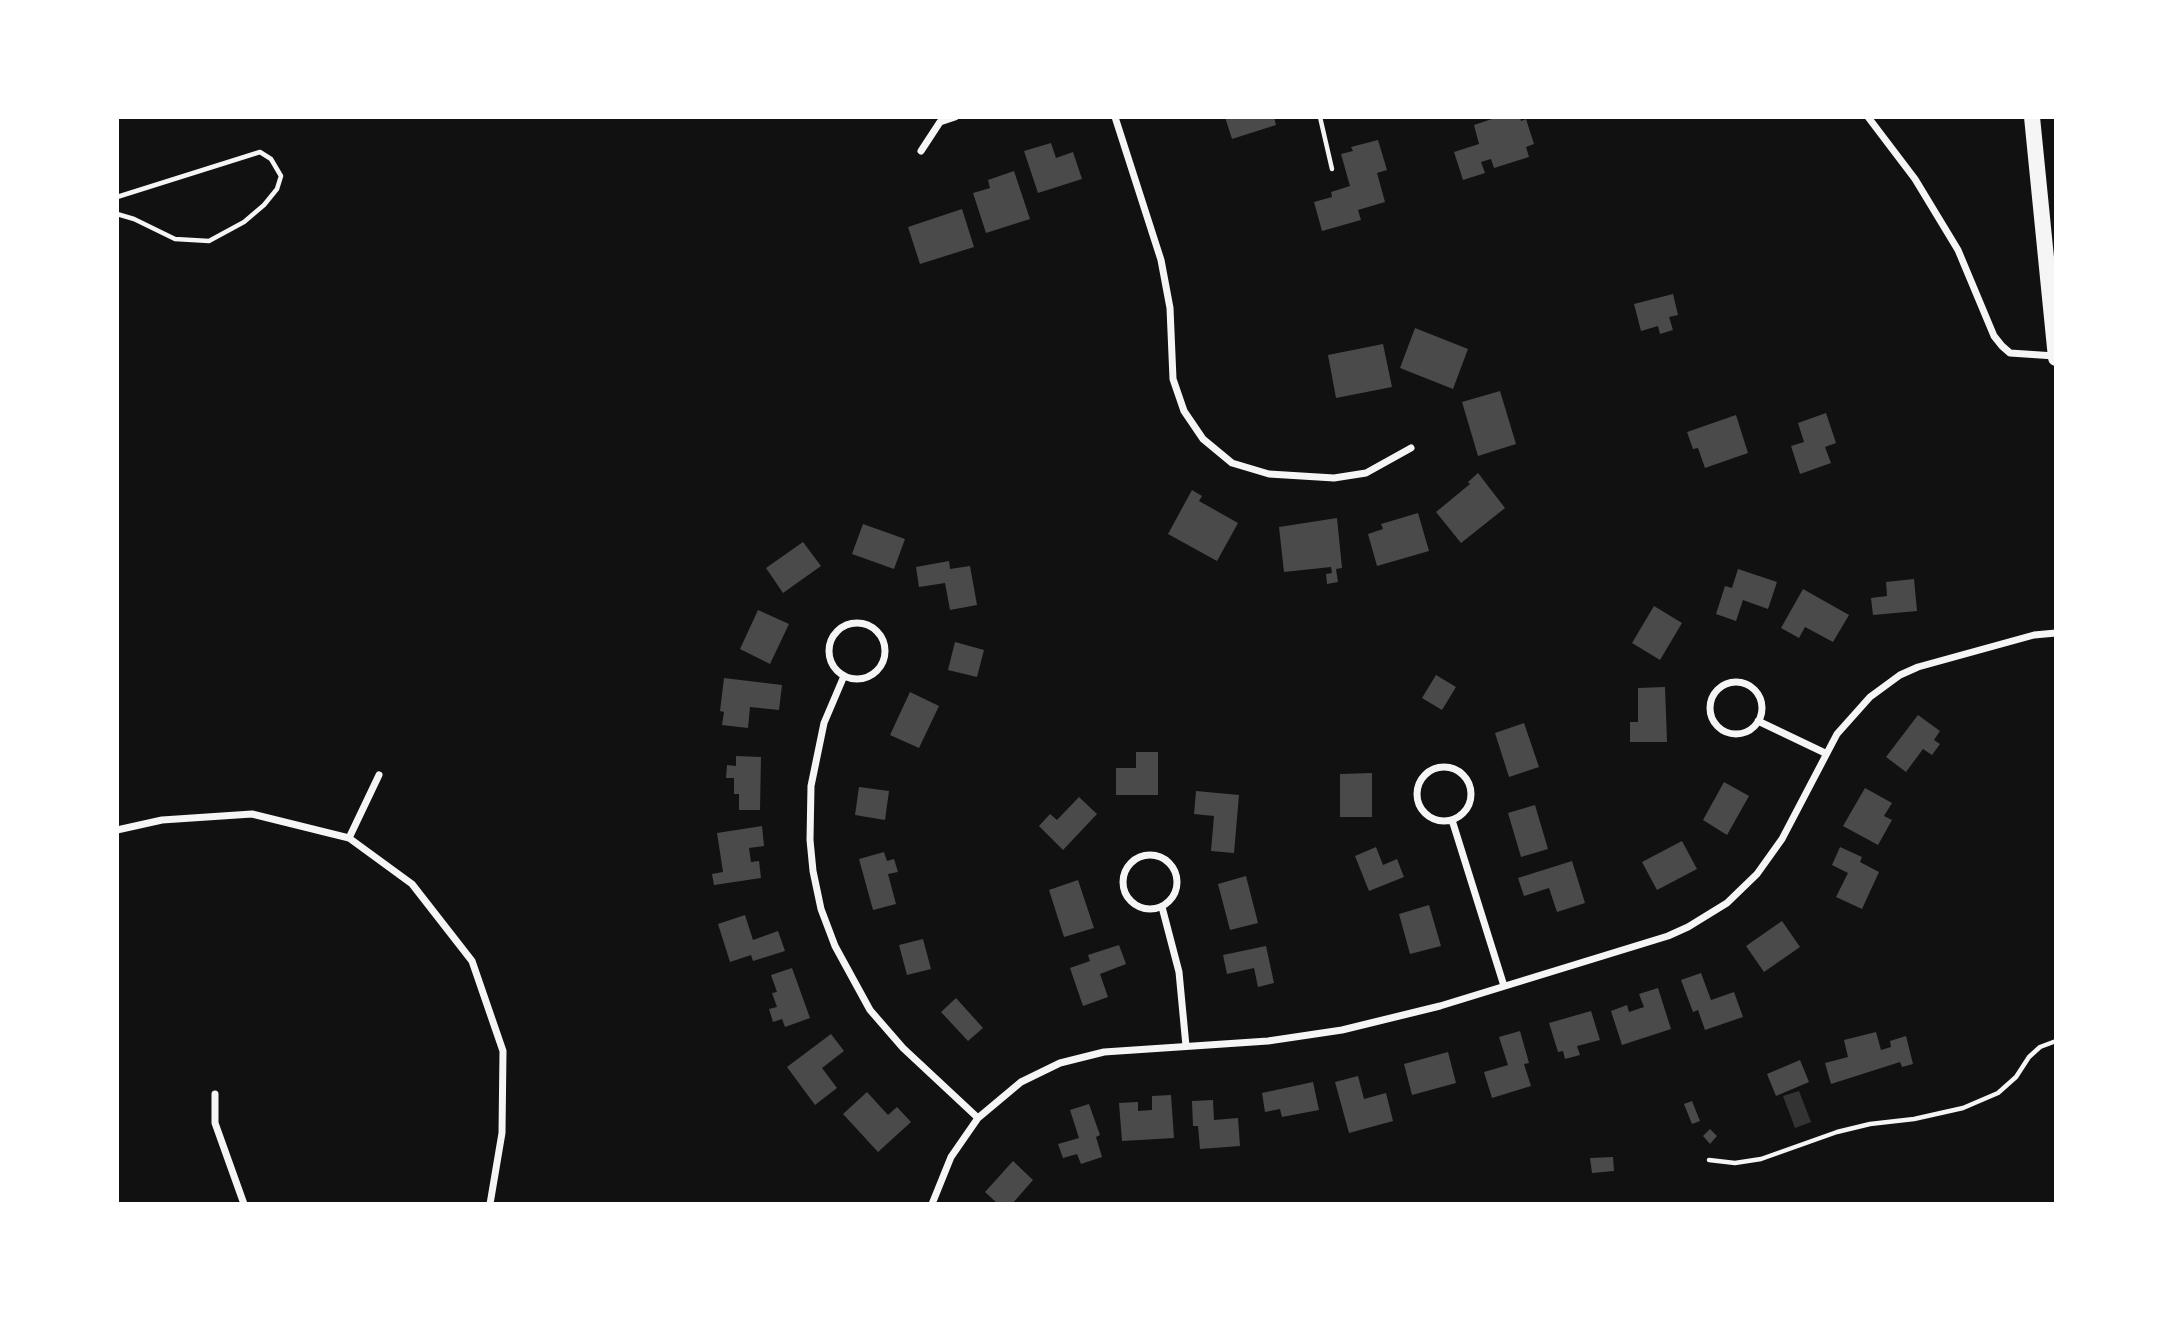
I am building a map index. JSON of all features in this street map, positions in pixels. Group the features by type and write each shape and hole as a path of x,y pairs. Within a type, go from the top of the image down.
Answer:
{"highway":[{"path":"2032,117 2056,357"}],"street":[{"path":"921,151 940,122 955,117"},
{"path":"1115,117 1161,260 1170,308 1173,379 1184,411 1203,439 1232,463 1269,474 1334,478 1366,473 1411,448"},
{"path":"1868,117 1915,179 1958,250 1994,336 2010,353 2056,357"},
{"path":"866,624 882,638 884,659 876,671 864,678 850,679 844,676 833,667 830,660 831,639 834,633 846,625 866,624"},
{"path":"932,1204 951,1157 978,1118 1021,1083 1060,1063 1104,1052 1268,1041 1342,1030 1403,1017 1668,936 1704,919 1727,903 1758,874 1773,854 1825,753 1837,734 1870,697 1900,675 1918,667 2034,635 2056,633"},
{"path":"844,676 824,723 811,786 810,840 821,909 835,946 870,1010 903,1048 978,1118"},
{"path":"1730,682 1751,687 1762,706 1758,721 1754,727 1741,733 1733,734 1720,728 1714,723 1710,709 1713,695 1730,682"},
{"path":"1758,721 1825,753"},
{"path":"1450,768 1460,773 1468,782 1471,793 1468,805 1462,814 1452,820 1440,821 1430,817 1419,804 1417,792 1420,781 1433,770 1450,768"},
{"path":"349,838 380,775"},
{"path":"117,830 162,820 253,814 349,838 412,884 472,961 503,1051 502,1133 490,1204"},
{"path":"1452,820 1504,986"},
{"path":"1155,855 1172,866 1175,872 1175,892 1162,907 1149,910 1135,906 1124,890 1122,883 1126,870 1141,856 1155,855"},
{"path":"1162,907 1179,972 1186,1046"},
{"path":"215,1094 215,1123 244,1204"}],"lane":[{"path":"1320,117 1332,169"},
{"path":"117,197 260,152 271,159 281,176 277,189 264,205 244,222 209,241 175,239 117,214"},
{"path":"1709,1160 1735,1163 1761,1159 1837,1132 1963,1108 1998,1093 2040,1047 2056,1041"}],"shaded area":[{"path":"1799,1091 1811,1122 1795,1128 1783,1096"}],"building":[{"path":"1225,117 1274,117 1276,125 1232,139"},
{"path":"1498,117 1520,117 1521,121 1526,119 1534,144 1526,147 1529,157 1494,168 1491,159 1481,162 1485,173 1463,180 1454,152 1479,144 1474,125"},
{"path":"1378,140 1387,170 1377,173 1385,202 1358,210 1361,220 1322,231 1314,202 1332,197 1331,192 1350,186 1341,154 1353,151 1351,147"},
{"path":"1051,143 1056,158 1073,152 1082,179 1038,193 1024,151"},
{"path":"1014,171 1030,219 986,233 973,193 990,188 988,180"},
{"path":"962,209 974,247 920,264 908,227"},
{"path":"1673,294 1678,315 1669,317 1673,330 1660,334 1658,326 1641,331 1634,304"},
{"path":"1415,328 1468,349 1453,389 1400,368"},
{"path":"1383,344 1392,387 1336,398 1328,355"},
{"path":"1500,391 1516,444 1478,456 1462,402"},
{"path":"1826,413 1836,443 1825,447 1831,463 1800,474 1791,446 1804,442 1798,423"},
{"path":"1736,415 1748,453 1705,468 1698,448 1693,449 1687,432"},
{"path":"1478,473 1505,508 1461,543 1436,512 1470,484 1468,482"},
{"path":"1192,490 1202,496 1199,501 1238,523 1217,561 1168,534"},
{"path":"1418,513 1429,551 1377,566 1368,534 1383,529 1381,524"},
{"path":"1337,518 1342,568 1336,569 1338,582 1327,584 1326,574 1332,573 1331,567 1284,572 1279,527"},
{"path":"863,524 905,539 894,569 852,554"},
{"path":"803,542 821,566 783,593 766,568"},
{"path":"949,561 950,569 970,566 977,605 950,610 945,583 919,587 916,567"},
{"path":"1738,569 1777,582 1768,609 1743,600 1736,621 1716,614 1725,586 1732,588"},
{"path":"1914,579 1917,611 1873,615 1871,598 1887,596 1886,582"},
{"path":"1803,589 1849,615 1833,642 1805,627 1799,638 1781,628"},
{"path":"1654,606 1682,623 1660,660 1632,643"},
{"path":"758,610 789,624 770,664 740,649"},
{"path":"955,642 984,650 977,677 948,670"},
{"path":"1436,675 1456,687 1442,710 1422,698"},
{"path":"724,678 782,685 779,710 750,707 748,728 722,725 724,712 720,711"},
{"path":"1665,687 1667,742 1630,742 1630,722 1638,722 1638,688"},
{"path":"910,692 939,706 919,748 890,735"},
{"path":"1918,715 1940,731 1934,740 1940,744 1932,755 1923,749 1906,772 1886,757"},
{"path":"1524,723 1539,767 1509,777 1495,733"},
{"path":"1136,752 1158,752 1158,795 1116,795 1116,768 1136,768"},
{"path":"736,756 761,757 760,810 739,810 739,794 734,794 734,778 726,778 727,765 736,766"},
{"path":"1372,773 1372,817 1340,817 1340,774"},
{"path":"1724,782 1749,796 1727,835 1703,820"},
{"path":"859,787 889,791 885,820 855,815"},
{"path":"1865,788 1892,803 1884,816 1892,820 1878,845 1843,826"},
{"path":"1196,791 1239,795 1234,853 1211,851 1214,816 1194,814"},
{"path":"1079,797 1097,814 1063,850 1039,826 1050,814 1057,820"},
{"path":"1535,805 1548,849 1521,857 1508,813"},
{"path":"762,826 764,846 749,848 751,862 759,861 761,878 714,885 712,874 723,872 717,833"},
{"path":"1682,841 1697,869 1657,890 1642,862"},
{"path":"1376,847 1383,865 1397,859 1404,877 1369,891 1355,856"},
{"path":"1840,847 1862,857 1860,862 1879,872 1862,909 1836,897 1848,873 1832,865"},
{"path":"884,852 887,861 894,859 898,872 888,874 896,904 873,910 859,859"},
{"path":"1572,861 1585,903 1557,912 1549,888 1524,896 1518,878"},
{"path":"1246,876 1258,923 1230,930 1218,884"},
{"path":"1078,880 1094,928 1064,937 1049,890"},
{"path":"1429,905 1441,946 1410,954 1399,914"},
{"path":"745,915 753,940 778,931 785,951 753,961 751,955 730,962 718,924"},
{"path":"1782,921 1800,947 1764,972 1746,946"},
{"path":"923,939 931,969 907,975 899,945"},
{"path":"1119,945 1126,964 1100,974 1108,997 1083,1006 1070,968 1090,961 1088,955"},
{"path":"1266,946 1274,983 1258,987 1254,968 1227,974 1223,955"},
{"path":"792,968 810,1018 785,1027 782,1019 773,1022 769,1009 777,1007 772,993 777,992 771,975"},
{"path":"1701,973 1711,1000 1734,992 1743,1017 1705,1030 1698,1010 1693,1012 1681,980"},
{"path":"1658,988 1671,1029 1622,1045 1611,1011 1627,1005 1629,1012 1644,1007 1639,994"},
{"path":"956,998 983,1028 968,1041 941,1012"},
{"path":"1591,1011 1600,1040 1577,1046 1580,1055 1565,1059 1563,1051 1558,1052 1549,1023"},
{"path":"1520,1031 1529,1063 1524,1064 1531,1086 1492,1098 1484,1072 1508,1065 1499,1037"},
{"path":"1876,1032 1881,1050 1891,1047 1890,1041 1906,1036 1913,1064 1902,1067 1900,1062 1831,1084 1825,1063 1848,1057 1844,1040"},
{"path":"831,1034 844,1051 822,1068 837,1088 815,1105 787,1067"},
{"path":"1448,1052 1456,1083 1412,1095 1404,1064"},
{"path":"1800,1060 1809,1082 1776,1096 1767,1074"},
{"path":"1358,1076 1364,1099 1386,1093 1393,1121 1349,1133 1335,1082"},
{"path":"1313,1082 1319,1110 1282,1117 1280,1109 1265,1112 1262,1093"},
{"path":"867,1092 888,1115 897,1107 911,1122 878,1152 843,1114"},
{"path":"1171,1095 1174,1138 1122,1141 1119,1103 1138,1102 1138,1111 1152,1110 1152,1096"},
{"path":"1213,1100 1214,1120 1238,1118 1240,1146 1200,1149 1198,1126 1193,1126 1192,1101"},
{"path":"1692,1101 1700,1121 1692,1124 1684,1104"},
{"path":"1089,1104 1100,1135 1096,1137 1102,1157 1081,1164 1077,1154 1063,1158 1058,1144 1079,1138 1070,1110"},
{"path":"1710,1129 1717,1136 1710,1144 1703,1136"},
{"path":"1613,1157 1614,1171 1592,1173 1590,1158"},
{"path":"1013,1161 1033,1180 1012,1204 998,1204 985,1192"}]}
